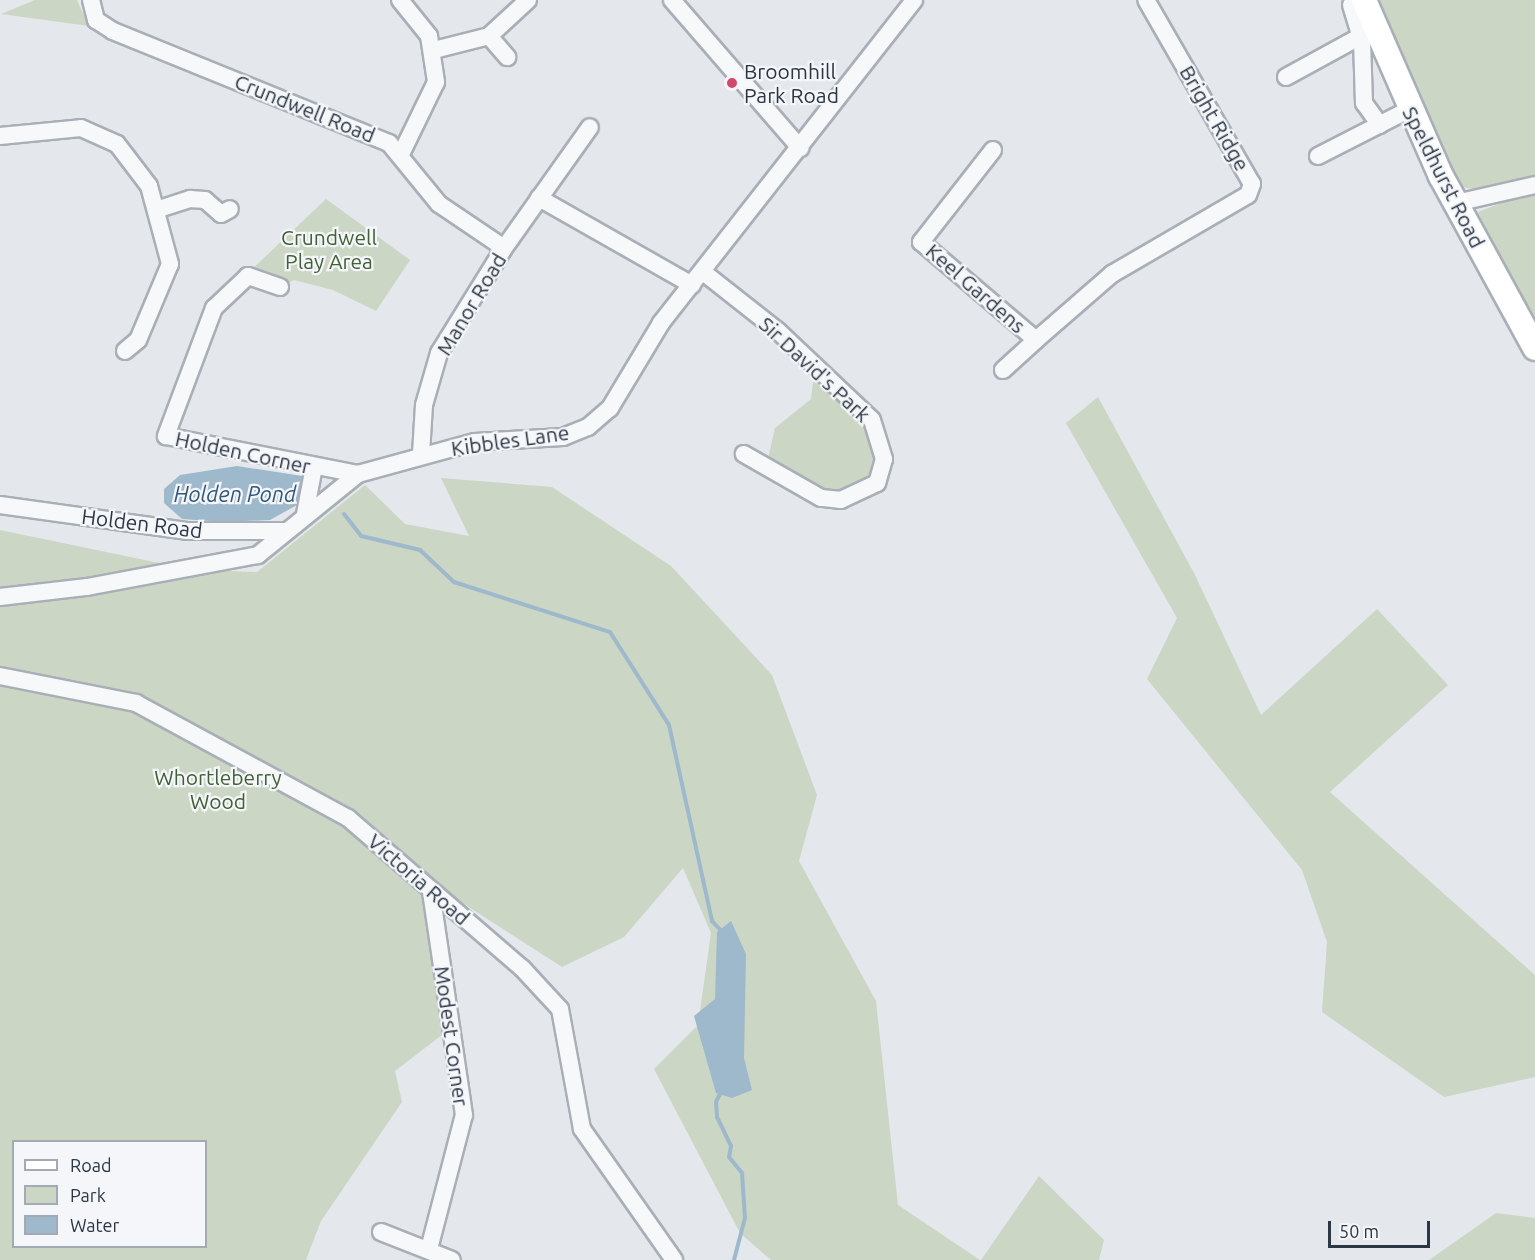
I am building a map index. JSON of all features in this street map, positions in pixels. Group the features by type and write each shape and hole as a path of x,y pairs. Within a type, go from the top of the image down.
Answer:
{"street":[{"name":"Crundwell Road","path":"91,0 96,20 113,31 378,137 401,154 439,204 504,248"},
{"path":"400,0 434,50 436,82 401,154"},
{"path":"434,50 489,36 528,0"},
{"path":"672,0 800,148"},
{"name":"Kibbles Lane","path":"0,597 87,587 258,555 305,513 358,474 421,454 475,442 563,436 588,427 610,408 697,279 914,0"},
{"name":"Bright Ridge","path":"1112,274 1248,195 1252,184 1146,0"},
{"path":"1357,2 1364,103 1380,124"},
{"name":"Speldhurst Road","path":"1357,2 1456,203 1535,348"},
{"path":"489,36 507,57"},
{"path":"1286,77 1361,36"},
{"path":"1318,156 1410,110"},
{"name":"Manor Road","path":"421,454 424,405 439,353 504,248 590,127"},
{"path":"0,136 81,128 117,144 149,186 170,264 138,340 125,351"},
{"name":"Keel Gardens","path":"993,150 921,242 1036,340"},
{"path":"1456,203 1535,184"},
{"path":"539,198 697,279"},
{"path":"156,210 190,199 205,200 221,214 230,209"},
{"name":"Keel Gardens","path":"1004,370 1112,274"},
{"name":"Holden Corner","path":"280,287 248,276 214,308 166,436 358,474"},
{"name":"Sir David's Park","path":"697,279 778,331 873,420 884,459 877,483 841,500 821,498 744,454"},
{"path":"305,513 314,467"},
{"name":"Holden Road","path":"0,505 188,531 285,531"},
{"name":"Victoria Road","path":"0,676 136,703 348,818 522,968 560,1009 582,1129 674,1260"},
{"name":"Modest Corner","path":"429,1249 464,1115 431,891"},
{"path":"381,1232 452,1260"}],"green space":[{"path":"35,0 77,0 89,26 1,14"},
{"path":"1376,0 1535,0 1535,179 1481,190 1461,187 1448,175"},
{"path":"1535,190 1535,332 1506,281 1478,212"},
{"name":"Crundwell Play Area","path":"326,199 410,260 376,311 333,290 294,280 280,287 249,272"},
{"path":"815,366 882,443 877,483 841,500 767,463 775,428 811,399"},
{"path":"1098,397 1194,573 1261,715 1377,609 1448,685 1330,792 1535,975 1535,1077 1444,1097 1322,1012 1327,942 1302,870 1147,679 1177,618 1066,423"},
{"name":"Whortleberry Wood","path":"441,478 552,487 671,566 772,675 817,795 799,861 876,1001 898,1205 980,1260 771,1260 740,1233 654,1069 698,1025 711,933 683,868 624,937 562,967 419,875 442,1035 395,1071 402,1102 321,1221 306,1260 0,1260 0,530 193,570 257,572 365,485 405,524 469,536"},
{"path":"1039,1176 1104,1240 1099,1260 981,1260"},
{"path":"1496,1213 1535,1218 1535,1260 1429,1260"}],"water":[{"name":"Holden Pond","path":"237,466 302,476 305,487 297,505 270,520 224,522 182,519 164,503 164,489 180,475"},
{"path":"731,921 746,954 744,1058 752,1090 732,1098 716,1093 694,1016 715,999 717,932"}],"waterway":[{"path":"344,514 361,536 420,550 454,582 610,632 669,725 712,921 723,933"},
{"path":"722,1090 716,1102 717,1117 731,1146 729,1157 742,1173 745,1218 734,1260"}],"place":[{"name":"Broomhill Park Road","path":"732,83"}]}
